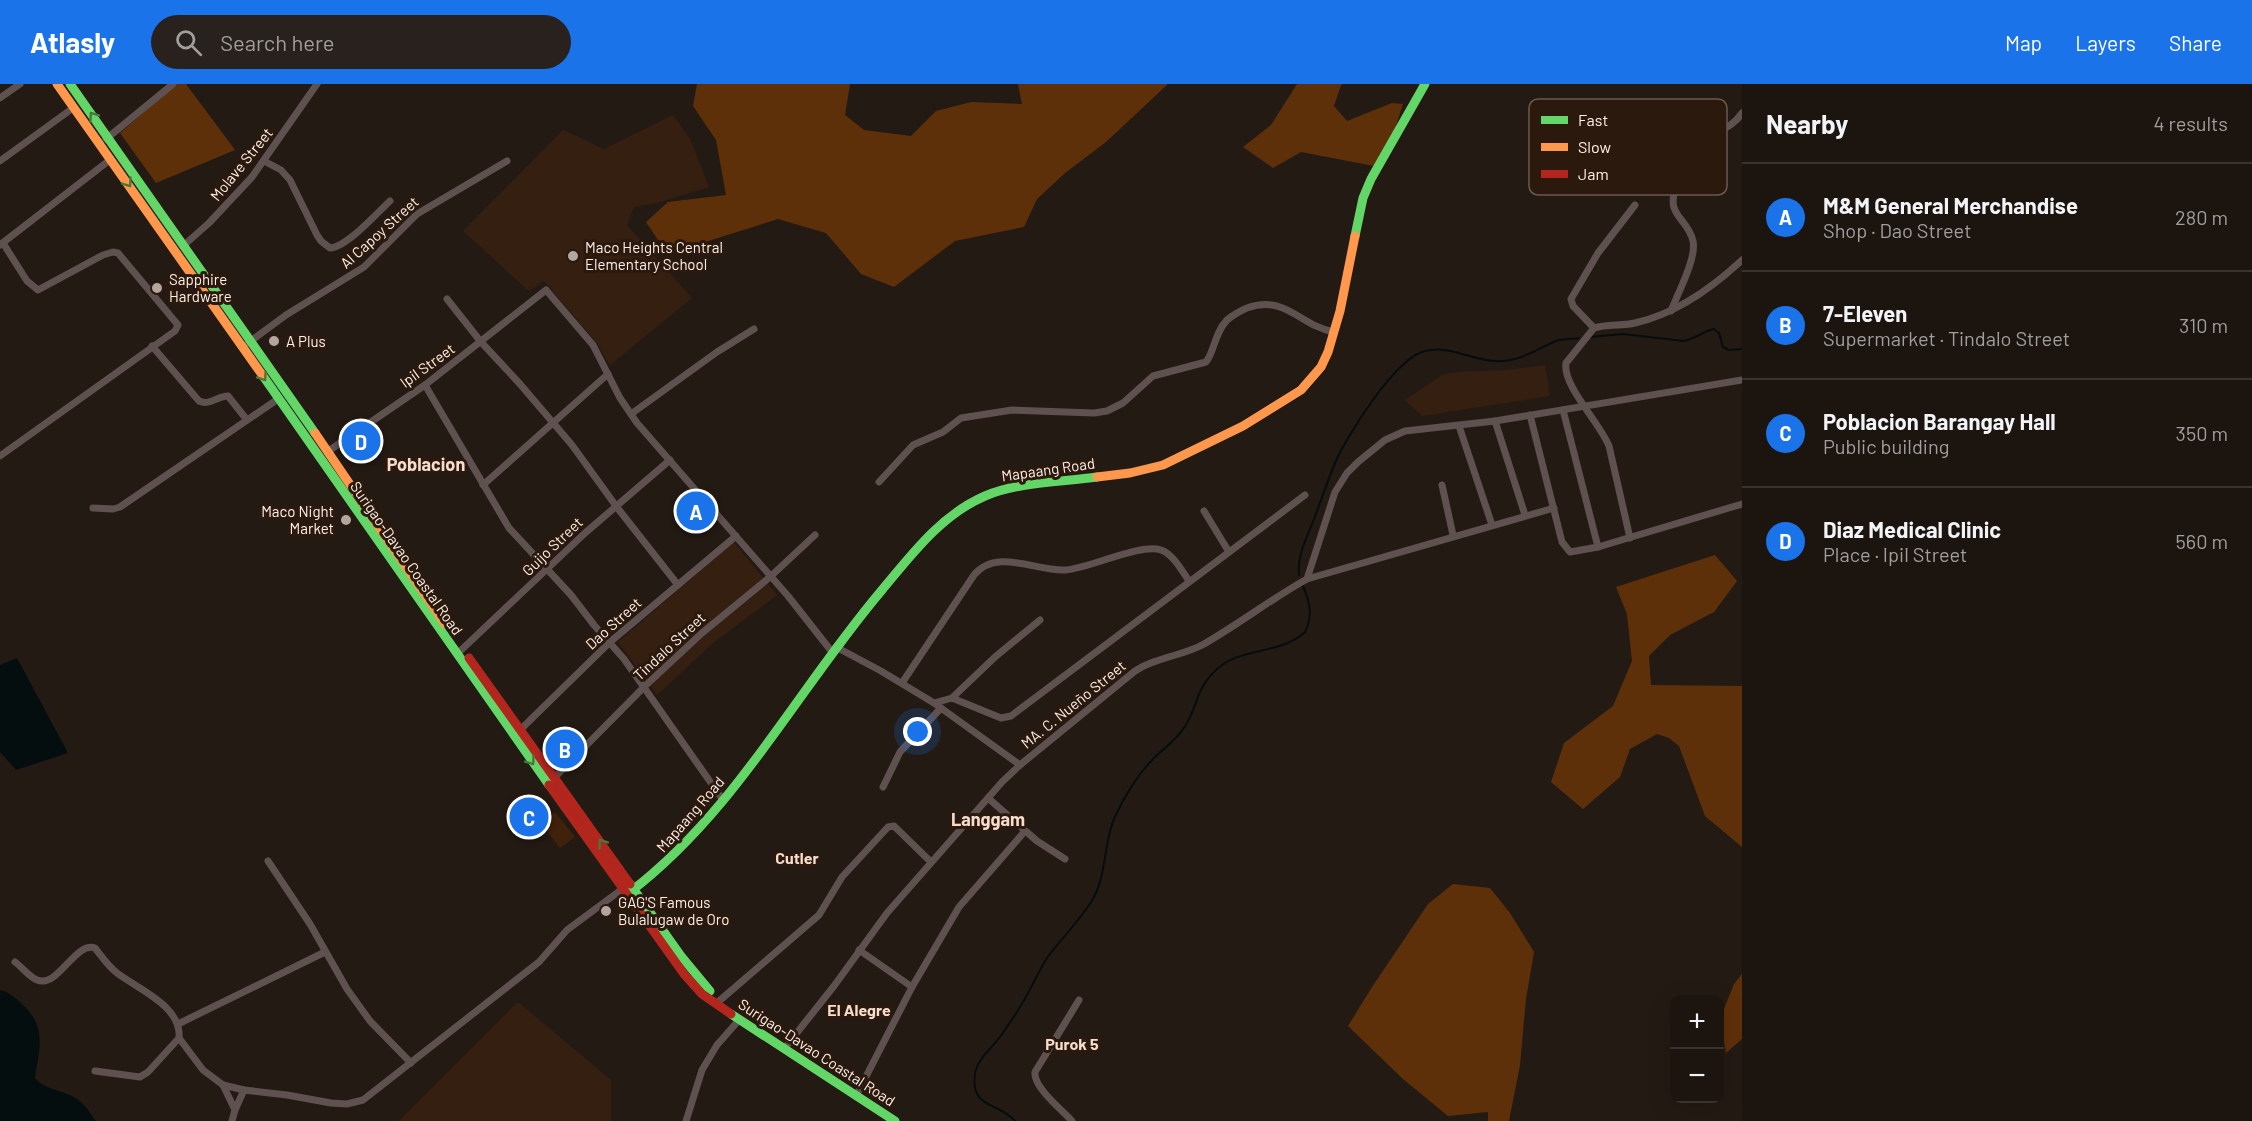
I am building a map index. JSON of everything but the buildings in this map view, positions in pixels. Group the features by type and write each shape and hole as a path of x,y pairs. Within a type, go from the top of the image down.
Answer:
{"main road":[{"name":"Surigao-Davao Coastal Road","path":"57,84 73,108 104,141 111,159 180,249"},
{"name":"Surigao-Davao Coastal Road","path":"70,84 104,141 246,345 328,452 516,733 629,889 693,985 739,1020 895,1121"},
{"name":"Mapaang Road","path":"629,889 675,855 723,800 764,748 834,649 906,561 938,526 958,509 990,493 1006,489 1147,470 1176,459 1252,420 1301,390 1322,367 1334,332 1363,198 1371,179 1425,84"},
{"name":"Surigao-Davao Coastal Road","path":"246,345 278,399 319,458 460,651"}],"street":[{"path":"0,98 20,84"},
{"path":"104,141 173,84"},
{"name":"Molave Street","path":"180,249 239,192 264,161 317,84"},
{"path":"0,160 73,108"},
{"path":"1727,127 1742,112"},
{"path":"0,456 175,331 178,325 122,256 113,252 108,253 38,290 27,281 2,244 111,159"},
{"path":"264,161 286,174 317,235 330,248 335,248 348,238 390,201"},
{"name":"Al Capoy Street","path":"246,345 286,315 364,267 417,214 507,161"},
{"path":"1671,311 1694,249 1691,234 1674,210 1673,195"},
{"path":"1594,328 1573,306 1571,299 1598,253 1635,206"},
{"path":"1630,538 1609,446 1603,432 1584,407 1565,368 1570,357 1594,328 1635,323 1671,311 1714,283 1742,260"},
{"name":"Ipil Street","path":"319,458 481,342 546,290 587,336 608,374"},
{"path":"447,299 481,342 553,423 678,585"},
{"path":"879,482 913,445 943,432 961,418 1012,410 1094,413 1116,407 1153,376 1206,362 1227,320 1234,314 1251,307 1269,303 1315,326 1334,332"},
{"path":"631,414 717,352 754,329"},
{"path":"152,346 199,401 204,404 228,396 247,420"},
{"path":"483,485 608,374 631,414 834,649 902,683 1020,765"},
{"path":"1306,579 1328,508 1339,483 1347,472 1394,434 1418,428 1459,426 1530,416 1742,381"},
{"path":"424,384 514,534 610,642 645,686 723,800"},
{"path":"93,508 120,507 278,399"},
{"path":"1563,410 1598,547"},
{"path":"1530,416 1567,550 1575,553 1598,547 1742,504"},
{"path":"1495,421 1525,515"},
{"path":"1459,426 1492,525"},
{"name":"Guijo Street","path":"460,651 585,532 670,460"},
{"path":"1442,485 1453,535"},
{"path":"952,698 1001,718 1011,716 1305,495"},
{"name":"MA. C. Nueño Street","path":"784,1049 834,986 887,913 988,798 1020,765 1135,671 1153,661 1203,645 1306,579 1453,535 1554,508"},
{"path":"1204,511 1229,552"},
{"name":"Tindalo Street","path":"551,780 645,686 718,618 770,577 815,535"},
{"name":"Dao Street","path":"516,733 610,642 736,536"},
{"path":"902,683 974,574 986,564 1012,562 1069,570 1144,550 1160,549 1171,556 1189,581"},
{"path":"883,787 900,752 938,706 952,698 995,657 1040,620"},
{"path":"988,798 1025,831 1065,860"},
{"path":"721,1005 819,915 842,878 888,827 894,826 901,831 931,862"},
{"path":"856,1096 912,987 959,907 1025,831"},
{"path":"268,861 310,924 339,977 370,1021 411,1063"},
{"path":"15,962 36,980 46,980 62,969 82,949 91,946 117,973 164,1006 178,1024 179,1038 203,1070 224,1085 244,1090 347,1104 363,1100 539,962 577,922 629,889"},
{"path":"859,950 912,987"},
{"path":"178,1024 325,952"},
{"path":"1072,1121 1042,1089 1035,1077 1035,1072 1078,1000"},
{"path":"686,1121 702,1070 717,1045 739,1020"},
{"path":"95,1071 140,1077 148,1072 179,1038"},
{"path":"224,1085 235,1110"},
{"path":"232,1121 244,1090"}],"shaded area":[{"path":"177,84 186,84 235,150 156,183 120,133"},
{"path":"697,84 850,84 845,115 864,130 911,136 936,111 971,102 1022,104 1018,84 1168,84 1106,142 1065,173 1037,199 1024,227 955,241 894,287 861,274 826,233 778,219 683,249 658,240 646,222 668,202 726,195 716,140 693,106"},
{"path":"1297,84 1344,84 1341,85 1334,106 1347,121 1392,103 1403,104 1393,135 1374,166 1301,152 1273,168 1243,147 1271,125"},
{"name":"Maco Heights Central Elementary School","path":"673,115 690,139 709,187 657,203 634,207 627,225 692,298 610,365 596,342 544,281 529,291 463,231 563,130 604,149"},
{"path":"1545,365 1550,396 1422,416 1405,400 1442,375"},
{"path":"734,542 777,595 713,643 657,695 618,642"},
{"path":"1715,555 1737,581 1714,612 1670,635 1649,656 1651,685 1742,686 1742,847 1705,816 1679,746 1669,738 1657,734 1630,749 1620,777 1583,809 1551,782 1564,743 1613,706 1632,661 1627,614 1616,587"},
{"path":"17,658 68,753 16,770 0,752 0,665"},
{"path":"555,812 575,837 560,848 541,823"},
{"path":"1453,884 1490,888 1510,913 1534,952 1526,999 1520,1065 1509,1121 1488,1121 1488,1112 1448,1116 1403,1079 1348,1026 1428,904"},
{"path":"1742,974 1742,1039 1726,1053 1724,1009 1734,984"},
{"path":"0,990 19,1001 36,1022 40,1039 35,1078 45,1086 76,1098 96,1121 0,1121"},
{"path":"518,1002 611,1080 611,1121 399,1121"}],"waterway":[{"path":"1590,337 1623,334 1684,341 1714,329 1719,333 1723,347 1729,350 1742,349"},
{"path":"1299,575 1303,546 1335,463 1373,400 1400,368 1425,351 1444,350 1491,361 1508,360 1522,357 1556,341 1579,338"},
{"path":"1015,1121 987,1104 977,1093 975,1074 979,1063 1024,1001 1049,955 1096,893 1114,819 1126,795 1148,764 1182,731 1200,692 1215,671 1236,658 1283,645 1295,640 1305,632 1310,609 1303,586"}],"traffic: fast":[{"path":"70,84 315,433"},
{"path":"1355,236 1363,198 1371,179 1425,84"},
{"path":"263,376 549,785"},
{"path":"630,892 668,860 702,825 764,748 851,628 905,563 941,525 969,504 998,491 1025,485 1097,477"},
{"path":"630,884 681,956 710,991"},
{"path":"731,1014 895,1121"}],"traffic: slow":[{"path":"57,84 263,376"},
{"path":"1097,477 1130,473 1163,465 1243,426 1301,390 1321,367 1328,352 1340,311 1355,236"},
{"path":"315,433 445,624"}],"traffic: jam":[{"path":"469,658 630,884"},
{"path":"549,785 684,974 702,994 731,1014"}],"place":[{"name":"Maco Heights Central Elementary School","path":"573,256"},
{"name":"Sapphire Hardware","path":"157,288"},
{"name":"A Plus","path":"274,341"},
{"name":"Diaz Medical Clinic","path":"361,441"},
{"name":"M&M General Merchandise","path":"696,511"},
{"name":"Maco Night Market","path":"346,520"},
{"name":"7-Eleven","path":"565,749"},
{"name":"Poblacion Barangay Hall","path":"529,817"},
{"name":"GAG'S Famous Bulalugaw de Oro","path":"606,911"}],"district":[{"name":"Poblacion","path":"426,464"},
{"name":"Langgam","path":"988,819"},
{"name":"Cutler","path":"797,857"},
{"name":"El Alegre","path":"859,1009"},
{"name":"Purok 5","path":"1072,1043"}]}
